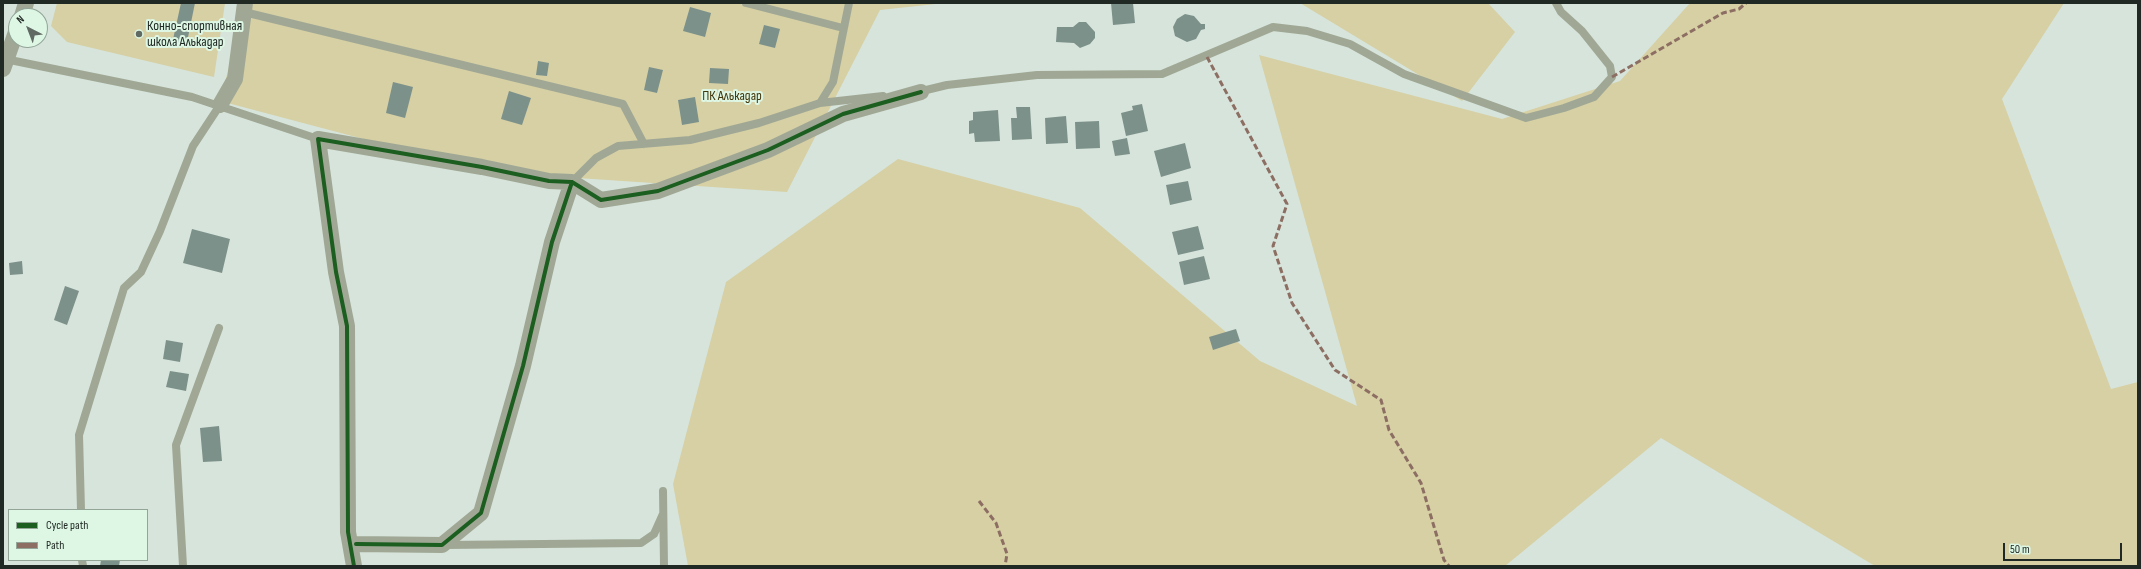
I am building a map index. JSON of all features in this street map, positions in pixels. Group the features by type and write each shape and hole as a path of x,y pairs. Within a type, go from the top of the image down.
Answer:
{"street":[{"path":"220,105 235,79 244,7"},
{"path":"4,63 10,48"},
{"path":"354,566 348,532 347,326 336,272 318,139 482,167 549,181 572,182 601,200 658,191 768,150 843,114 922,92"},
{"path":"356,544 442,545 481,513 523,366 552,242 572,182"}],"lane":[{"path":"746,3 843,28"},
{"path":"820,103 833,82 849,3"},
{"path":"572,182 596,158 618,146 690,140 759,123 820,103 922,92 947,85 1037,75 1162,74 1273,28 1307,30 1350,44 1404,74 1526,118 1564,108 1594,97 1612,77 1610,66 1582,31 1561,12 1556,3"},
{"path":"244,7 623,104 644,144"},
{"path":"4,63 192,97 220,105 318,139"},
{"path":"81,509 79,435 124,288 141,272 160,231 193,146 220,105"},
{"path":"183,566 176,445 219,328"},
{"path":"663,491 664,566"},
{"path":"442,545 642,543 654,534 663,514"}],"green space":[{"name":"Конно-спортивная школа Алькадар","path":"57,3 225,3 214,77 67,42 51,26"},
{"name":"ПК Алькадар","path":"246,3 945,3 880,10 787,192 488,172 220,101"},
{"path":"1300,3 1488,3 1515,32 1462,101"},
{"path":"1690,3 2064,3 2002,99 2111,389 2138,382 2138,566 1875,566 1661,438 1505,566 688,566 673,484 726,282 898,159 1080,208 1260,361 1357,406 1259,55 1502,119 1620,81"}],"building":[{"path":"181,3 195,3 186,47 172,44"},
{"path":"1111,3 1133,3 1135,23 1113,25"},
{"path":"690,7 711,13 705,37 683,31"},
{"path":"1185,14 1194,16 1201,24 1205,24 1205,29 1201,30 1196,39 1187,42 1175,36 1173,27 1177,19"},
{"path":"1079,22 1086,22 1095,32 1095,38 1090,44 1080,48 1074,43 1056,42 1057,27 1073,27"},
{"path":"764,25 780,29 775,48 759,44"},
{"path":"538,61 549,63 547,76 536,75"},
{"path":"649,67 663,70 657,93 644,90"},
{"path":"710,68 729,69 728,84 709,83"},
{"path":"393,82 413,87 405,118 386,113"},
{"path":"509,91 531,98 522,125 501,119"},
{"path":"695,97 699,122 682,125 678,100"},
{"path":"1142,104 1148,131 1126,136 1121,113 1133,110 1132,106"},
{"path":"1016,107 1030,107 1032,139 1012,140 1011,118 1017,118"},
{"path":"998,110 1000,141 975,142 974,133 969,134 969,121 973,120 973,112"},
{"path":"1066,116 1068,143 1046,144 1045,118"},
{"path":"1099,121 1100,148 1076,149 1075,122"},
{"path":"1127,138 1130,154 1115,156 1112,141"},
{"path":"1185,143 1191,168 1161,177 1154,151"},
{"path":"1188,181 1192,200 1170,205 1166,185"},
{"path":"1198,226 1204,249 1178,255 1172,232"},
{"path":"192,229 230,239 222,273 183,263"},
{"path":"1204,256 1210,279 1184,285 1179,262"},
{"path":"22,261 23,274 10,275 9,263"},
{"path":"65,286 79,291 67,325 54,320"},
{"path":"1236,329 1240,341 1213,350 1209,337"},
{"path":"166,340 183,343 180,362 163,359"},
{"path":"170,371 189,374 186,391 166,387"},
{"path":"219,426 222,461 203,462 200,428"},
{"path":"101,561 120,561 119,566 100,566"}],"marked path":[{"path":"1612,77 1723,13 1739,9 1746,3"},
{"path":"1207,57 1287,204 1273,246 1292,303 1335,370 1381,400 1389,430 1421,483 1444,560 1449,566"},
{"path":"979,501 996,523 1007,554 1005,566"}],"cycle path":[{"path":"356,544 442,545 481,513 523,366 552,242 572,182 601,200 658,191 768,150 843,114 921,92"},
{"path":"354,566 348,532 347,326 336,272 318,139 482,167 549,181 572,182"}],"place":[{"name":"Конно-спортивная школа Алькадар","path":"139,34"}]}
